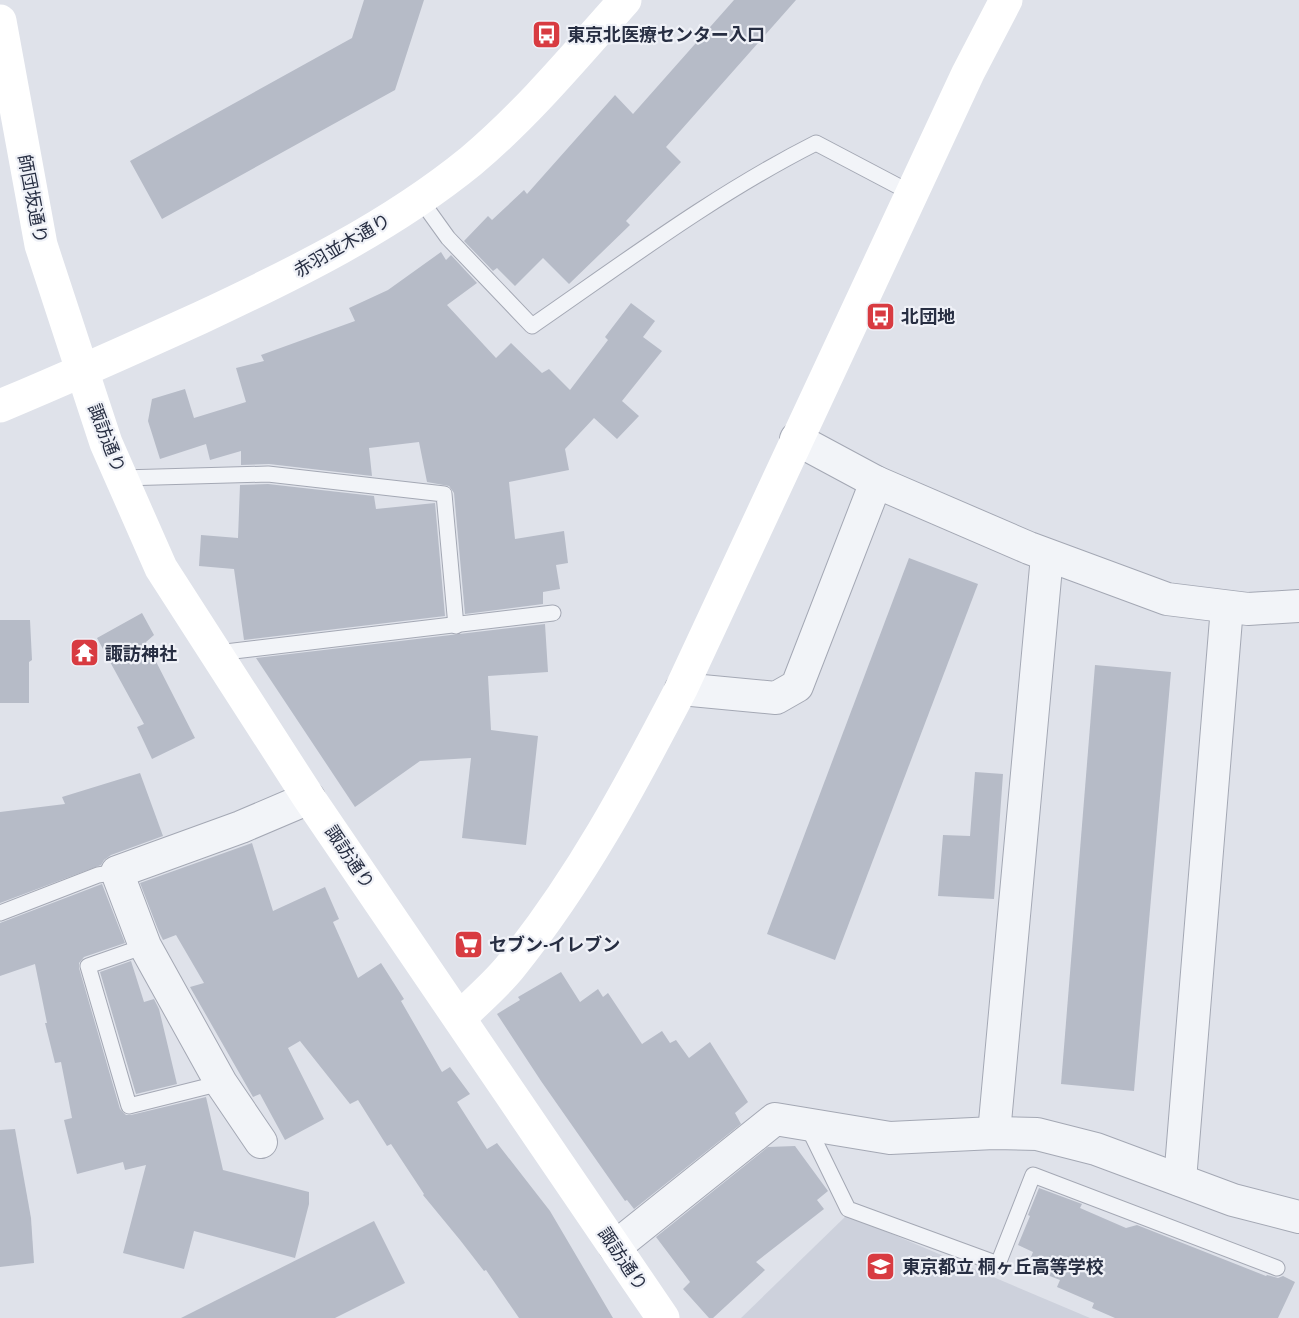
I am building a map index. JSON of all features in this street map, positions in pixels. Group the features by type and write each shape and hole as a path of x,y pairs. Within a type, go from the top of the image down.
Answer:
{"street":[{"name":"赤羽並木通り","path":"0,406 83,371 276,283 357,238 420,199 471,160 530,105 625,0"},
{"path":"460,1018 509,968 558,904 602,837 681,689 911,193 1005,0"},
{"name":"師団坂通り","path":"0,21 41,245 83,371"},
{"name":"諏訪通り","path":"83,371 106,443 160,568 309,798 663,1318"},
{"path":"796,439 876,482 1047,556 1167,599 1248,609 1299,606"},
{"path":"681,689 776,698 797,686 876,482"},
{"path":"994,1133 1047,556"},
{"path":"1180,1180 1227,607"},
{"path":"261,1142 221,1083 145,946 117,872 241,827 309,798"},
{"path":"615,1247 775,1119 890,1138 994,1133 1037,1134 1096,1149 1233,1200 1299,1217"}],"lane":[{"path":"420,199 448,238 532,326 695,213 816,143 911,193"},
{"path":"122,478 267,474 444,494 456,626"},
{"path":"217,653 554,613"},
{"path":"0,913 98,875 117,872"},
{"path":"145,946 88,966 129,1106 221,1083"},
{"path":"807,1125 848,1209 998,1264 1033,1175 1278,1269"}],"shaded area":[{"name":"東京都立 桐ヶ丘高等学校","path":"847,1215 1090,1318 741,1318"}],"building":[{"path":"364,0 424,0 395,90 162,219 130,161 352,38"},
{"path":"734,0 796,0 666,147 681,162 626,221 630,225 569,284 543,258 515,286 497,268 493,271 464,241 488,216 492,220 524,190 527,194 615,95 633,114"},
{"path":"441,252 446,260 451,255 477,283 447,305 496,358 511,343 542,373 549,369 570,390 608,340 605,337 631,303 655,321 643,337 662,351 622,401 639,416 617,439 594,418 565,449 569,470 509,482 515,539 564,531 568,563 556,565 560,589 543,592 543,604 465,614 454,493 449,486 427,482 419,442 369,448 372,476 269,464 241,465 241,451 210,460 206,444 160,459 148,421 152,399 185,389 194,418 246,402 236,368 264,361 261,355 355,321 349,308 388,290"},
{"path":"268,484 374,496 376,509 435,503 445,616 244,640 234,569 199,566 201,535 238,538 240,485"},
{"path":"909,558 978,584 835,960 767,934"},
{"path":"142,613 154,635 146,642 195,738 152,759 137,727 144,724 97,638"},
{"path":"0,620 30,620 32,660 29,662 29,703 0,703"},
{"path":"545,624 548,672 488,676 491,730 538,736 526,845 462,838 471,758 420,761 355,807 256,658"},
{"path":"1095,665 1171,672 1134,1091 1061,1084"},
{"path":"975,772 1003,774 994,899 938,896 943,835 970,836"},
{"path":"140,773 163,836 111,855 101,865 0,903 0,812 65,804 62,797"},
{"path":"252,843 273,911 325,887 339,919 333,922 358,978 381,963 404,999 401,1001 442,1072 450,1067 470,1094 457,1102 487,1149 497,1143 550,1211 613,1318 519,1318 486,1270 484,1271 423,1195 391,1144 387,1146 358,1100 350,1104 300,1041 288,1048 324,1119 285,1140 260,1094 253,1097 190,987 204,983 176,935 163,940 140,883"},
{"path":"102,884 125,943 84,957 79,963 79,968 120,1109 126,1115 131,1115 206,1097 223,1170 309,1192 309,1204 295,1258 194,1231 184,1269 123,1253 146,1165 125,1170 123,1162 77,1174 64,1120 72,1118 61,1062 55,1063 45,1023 47,1023 35,964 0,976 0,923"},
{"path":"131,961 144,1002 154,999 159,1009 177,1084 136,1094 100,972"},
{"path":"561,972 580,1002 598,989 603,997 608,993 642,1044 662,1031 670,1043 676,1040 689,1058 710,1042 748,1102 735,1113 741,1124 634,1209 627,1200 625,1201 497,1014 520,1000 518,997"},
{"path":"15,1129 31,1218 34,1263 0,1267 0,1130"},
{"path":"795,1146 828,1191 817,1200 824,1209 756,1262 765,1270 713,1318 709,1318 683,1289 690,1282 656,1237 768,1147"},
{"path":"1039,1188 1082,1204 1080,1208 1126,1228 1137,1225 1266,1276 1278,1278 1283,1276 1295,1282 1278,1318 1115,1318 1092,1308 1094,1303 1057,1287 1060,1280 1027,1267 1033,1252 1018,1245"},
{"path":"374,1221 405,1283 335,1318 181,1318"}],"place":[{"name":"東京北医療センター入口","path":"546,34"},
{"name":"北団地","path":"880,316"},
{"name":"諏訪神社","path":"84,653"},
{"name":"セブン-イレブン","path":"468,944"},
{"name":"東京都立 桐ヶ丘高等学校","path":"881,1266"}]}
